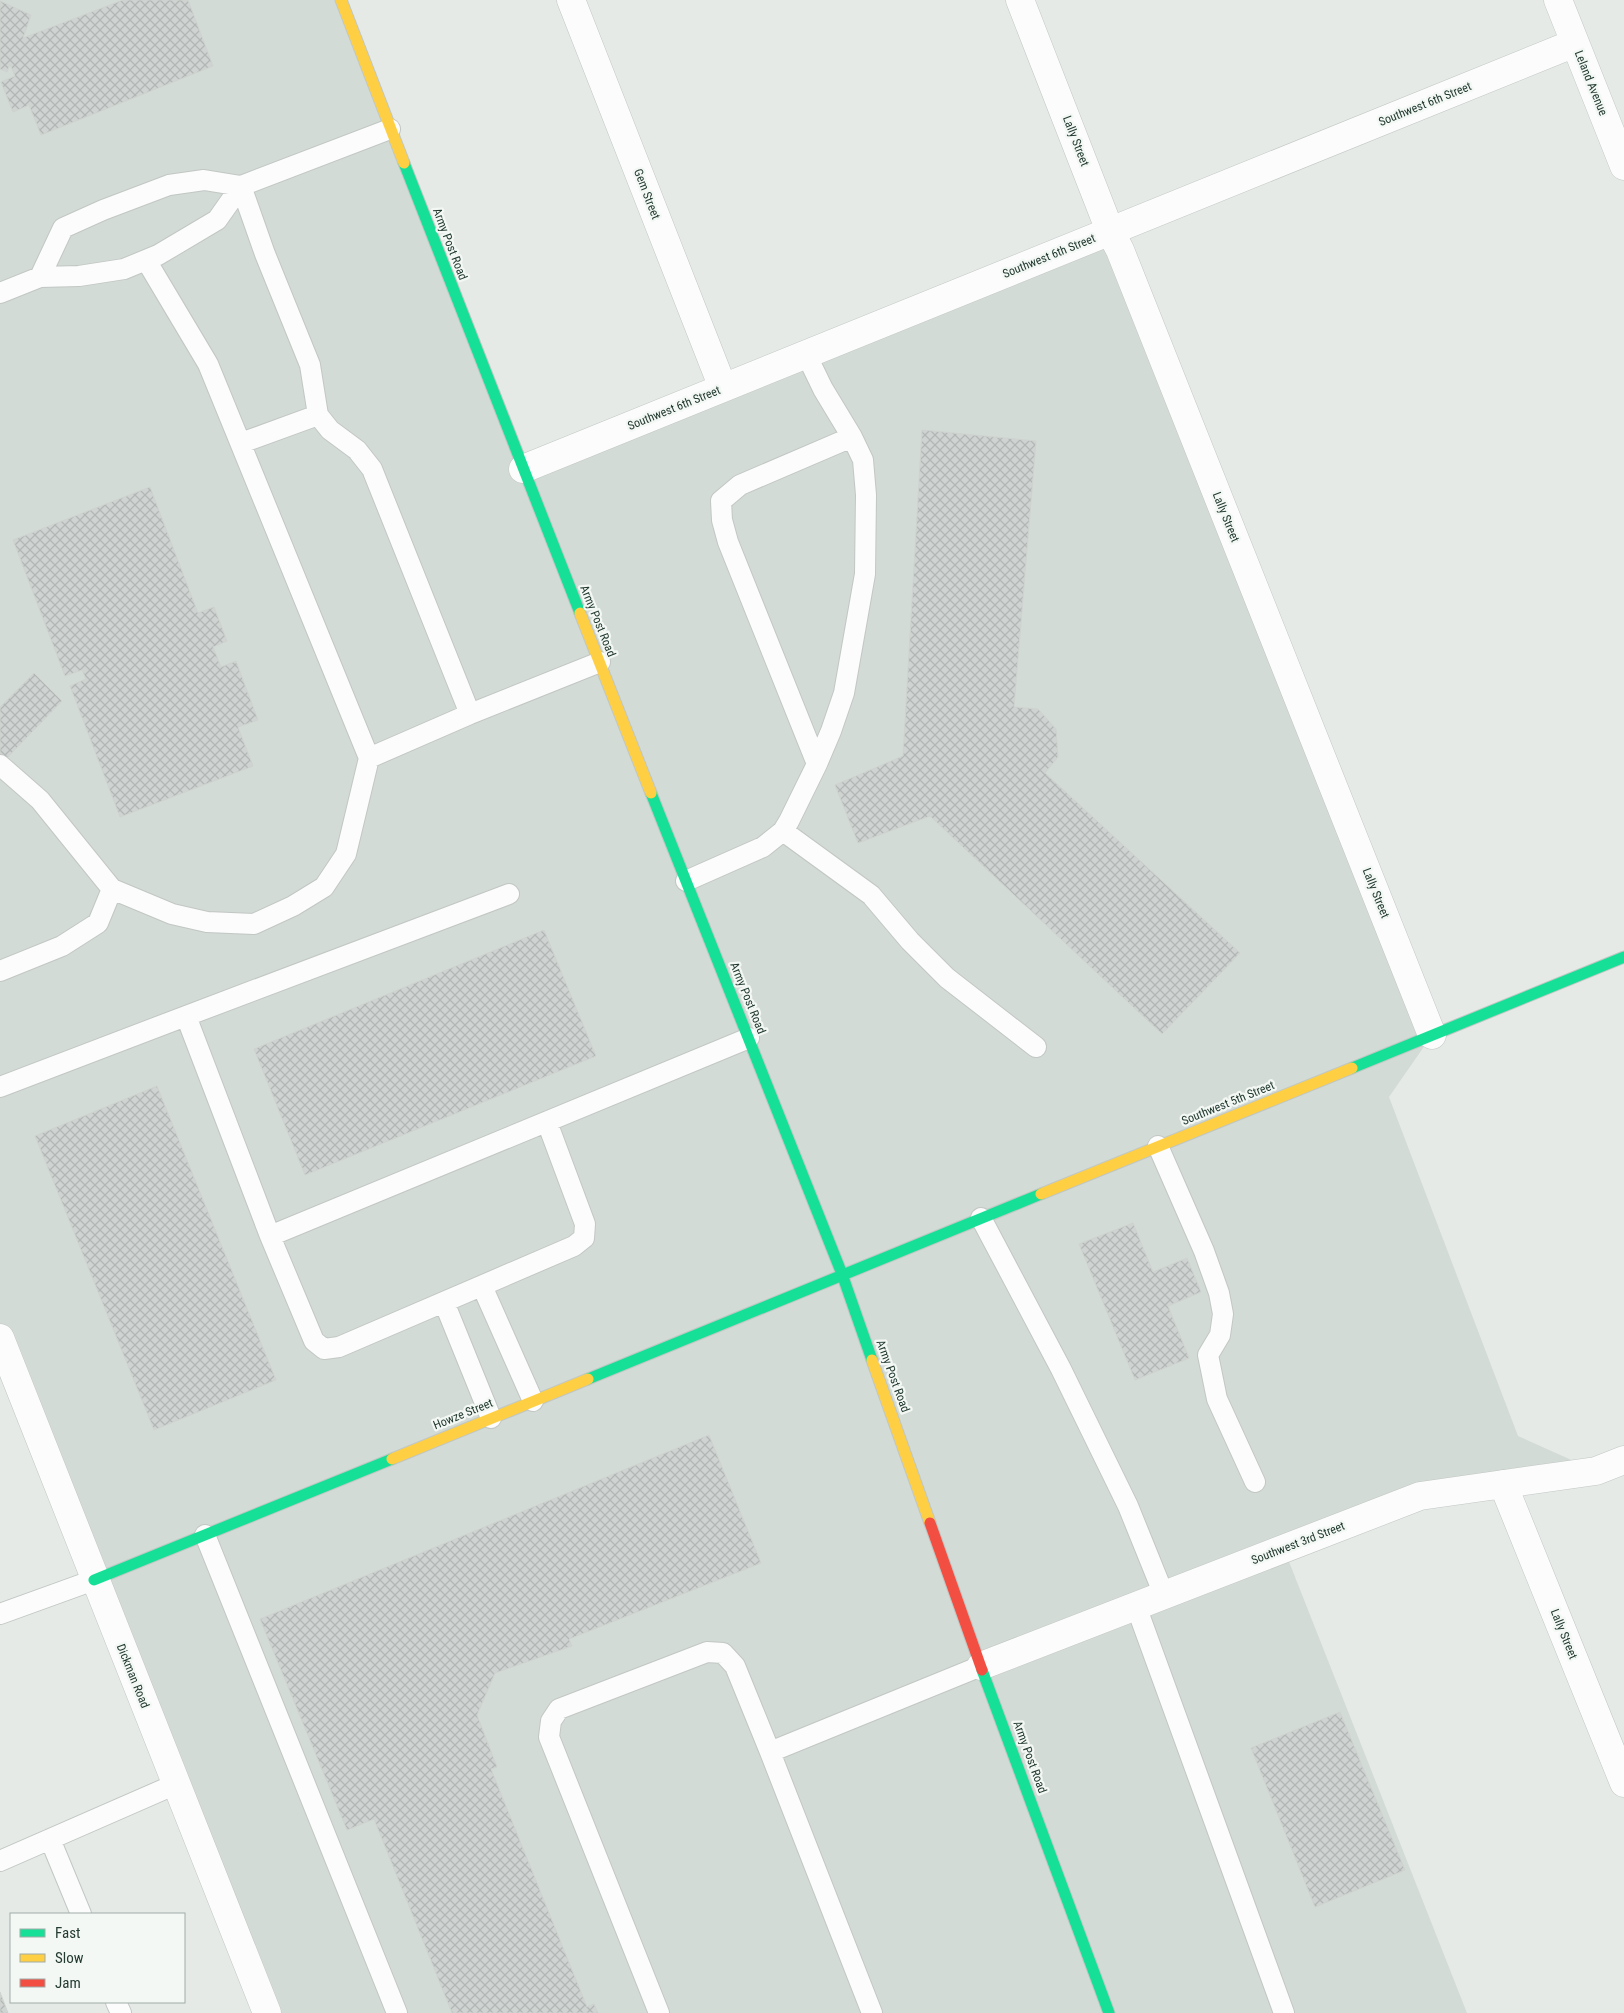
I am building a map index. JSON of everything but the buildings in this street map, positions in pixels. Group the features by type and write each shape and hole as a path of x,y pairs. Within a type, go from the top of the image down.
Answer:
{"main road":[{"name":"Army Post Road","path":"341,0 523,469 842,1274 981,1666 1109,2013"},
{"name":"Southwest 5th Street","path":"842,1274 1624,957"},
{"name":"Howze Street","path":"94,1580 842,1274"}],"street":[{"name":"Gem Street","path":"571,0 723,388"},
{"name":"Lally Street","path":"1020,0 1110,231 1127,269 1432,1035"},
{"name":"Leland Avenue","path":"1558,0 1624,166"},
{"name":"Southwest 6th Street","path":"523,469 1575,43"},
{"name":"Dickman Road","path":"0,1338 94,1580 267,2013"},
{"name":"Southwest 3rd Street","path":"981,1666 1420,1496 1596,1471 1624,1460"},
{"name":"Lally Street","path":"1503,1484 1624,1783"}],"lane":[{"path":"40,276 63,228 103,210 170,185 204,180 241,186 390,129"},
{"path":"0,293 40,276 79,276 124,269 158,255 217,220 241,186"},
{"path":"241,186 265,254 310,365 318,415 330,430 357,450 372,469 470,714"},
{"path":"0,765 40,800 112,889 172,914 207,922 254,924 293,906 324,887 346,854 369,758 208,364 146,260"},
{"path":"686,881 763,847 783,831 790,821 817,764 844,693 865,574 865,477 863,460 852,437 823,389 806,354"},
{"path":"241,443 318,415"},
{"path":"817,764 728,542 722,520 721,500 740,485 852,437"},
{"path":"369,758 470,714 600,662"},
{"path":"783,831 870,894 910,942 947,978 1036,1047"},
{"path":"0,971 62,946 98,923 112,889"},
{"path":"0,1087 509,894"},
{"path":"186,1016 270,1236 314,1341 324,1349 339,1347 482,1286 574,1246 584,1238 585,1224 547,1122"},
{"path":"270,1236 749,1038"},
{"path":"1158,1146 1204,1251 1219,1293 1223,1314 1220,1335 1208,1355 1217,1399 1255,1482"},
{"path":"981,1218 1061,1369 1128,1506 1164,1595"},
{"path":"482,1286 532,1401"},
{"path":"444,1302 491,1418"},
{"path":"205,1534 396,2013"},
{"path":"0,1614 94,1580"},
{"path":"1136,1606 1284,2013"},
{"path":"659,2013 549,1737 551,1721 559,1709 707,1652 723,1654 735,1666 872,2013"},
{"path":"770,1752 981,1666"},
{"path":"0,1861 176,1784"},
{"path":"50,1839 81,1913"}],"shaded area":[{"path":"0,0 341,0 523,469 1110,231 1432,1035 1389,1097 1518,1436 1596,1471 1420,1496 1284,1549 1467,2013 267,2013 0,1338"}],"traffic: fast":[{"path":"404,163 580,613"},
{"path":"651,793 842,1274 872,1360"},
{"path":"1352,1068 1624,957"},
{"path":"588,1379 1041,1194"},
{"path":"94,1580 392,1459"},
{"path":"982,1670 1109,2013"}],"traffic: slow":[{"path":"341,0 404,163"},
{"path":"580,613 651,793"},
{"path":"1041,1194 1352,1068"},
{"path":"872,1360 930,1523"},
{"path":"392,1459 588,1379"}],"traffic: jam":[{"path":"930,1523 982,1670"}]}
